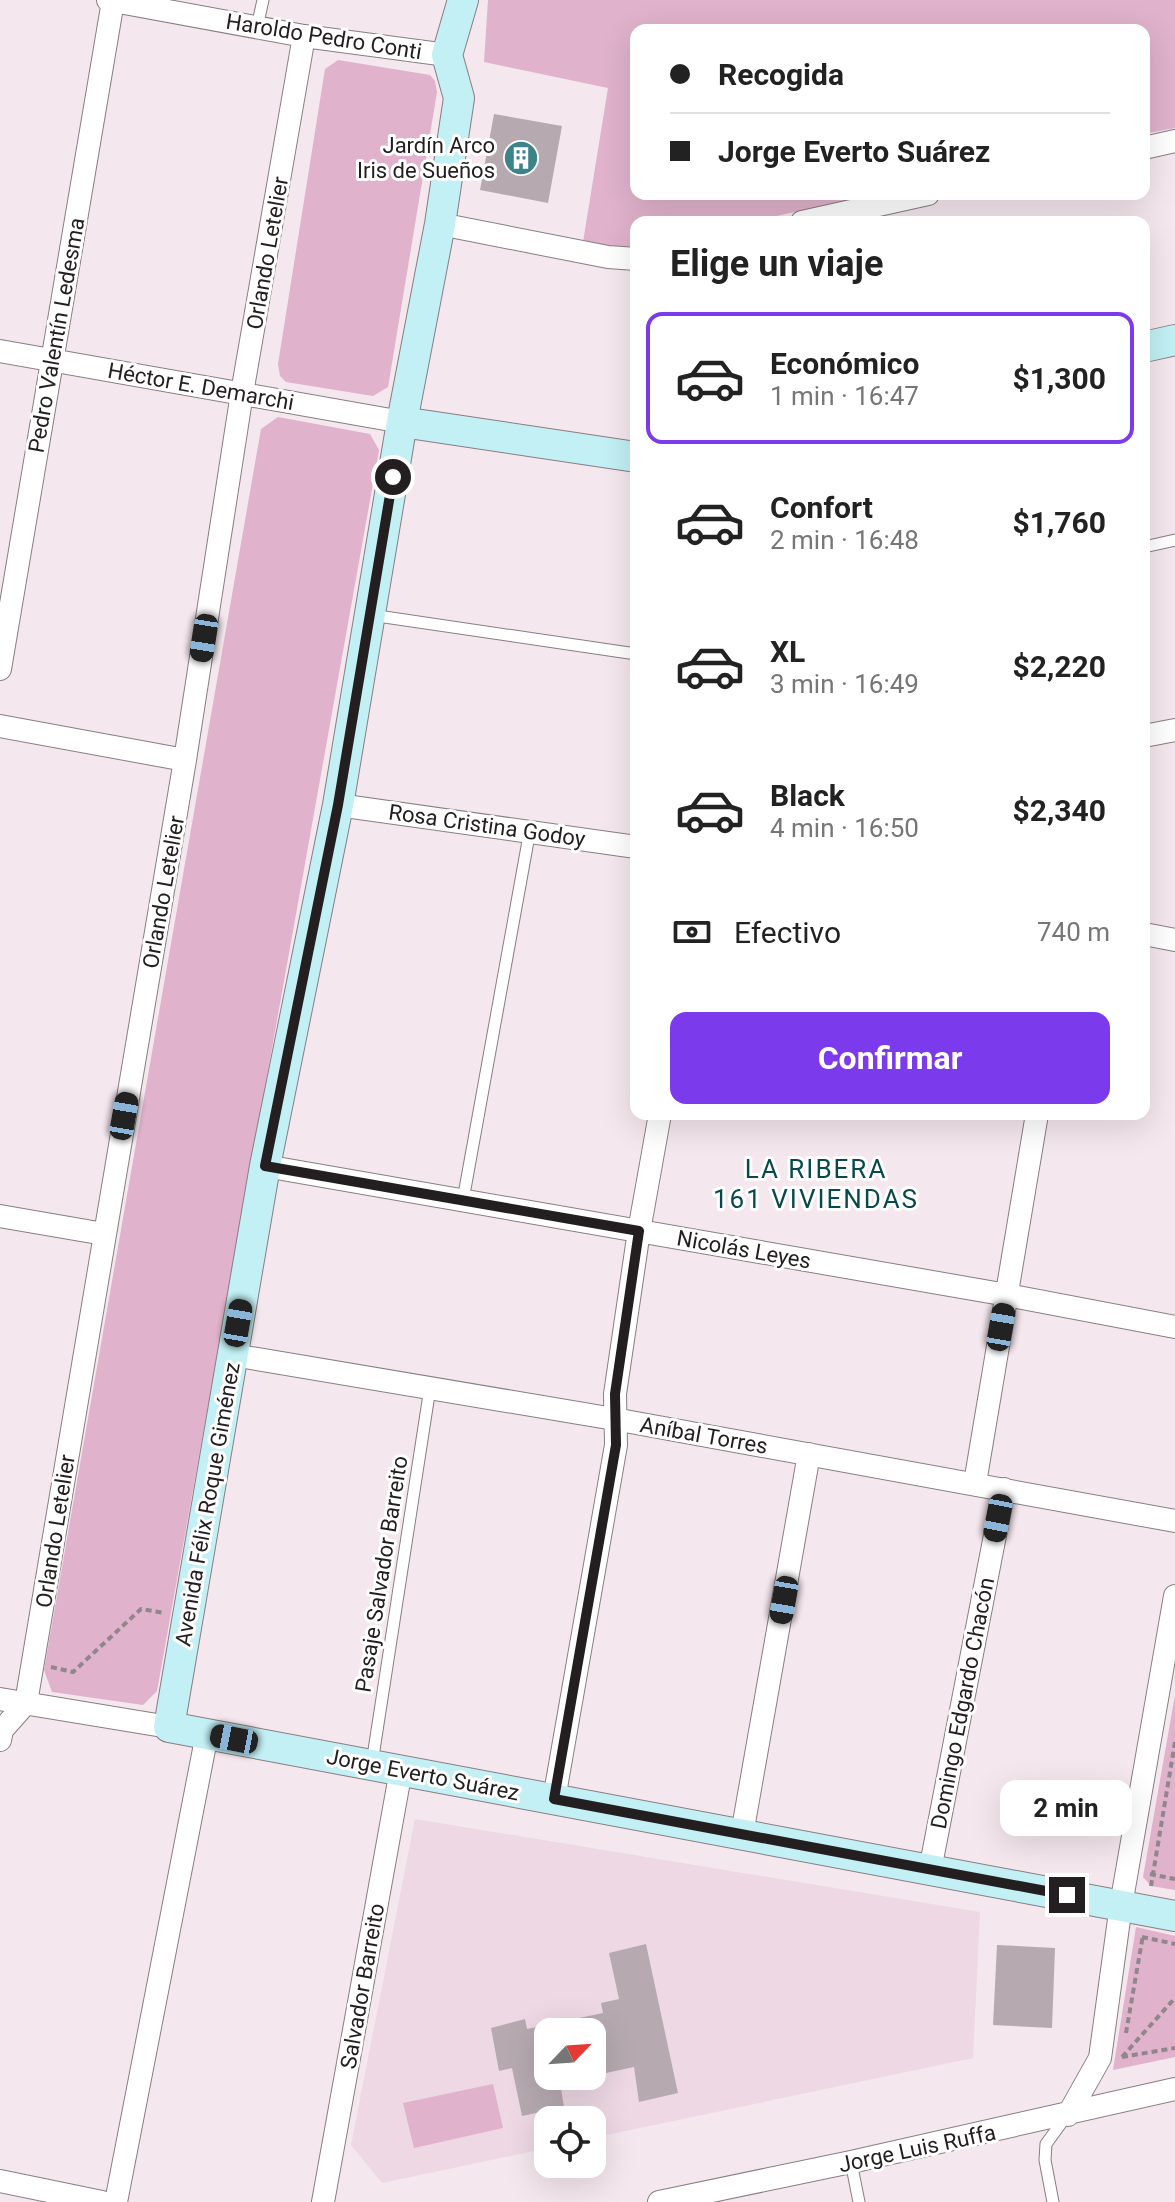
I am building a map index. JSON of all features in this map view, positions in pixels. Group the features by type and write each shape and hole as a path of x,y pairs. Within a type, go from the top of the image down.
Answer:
{"street":[{"path":"447,55 463,0"},
{"name":"Haroldo Pedro Conti","path":"110,1 304,36 447,55"},
{"name":"Pedro Valentín Ledesma","path":"0,669 110,1"},
{"name":"Orlando Letelier","path":"0,1740 2,1730 26,1703 185,760 242,393 304,36"},
{"name":"Avenida Félix Roque Giménez","path":"169,1727 265,1166 338,805 402,422 440,224 459,98 447,55"},
{"path":"1150,147 1175,141"},
{"path":"877,214 913,200"},
{"path":"440,224 630,259"},
{"path":"1150,346 1175,340"},
{"name":"Héctor E. Demarchi","path":"0,351 402,422"},
{"path":"402,422 630,456"},
{"path":"0,726 185,760"},
{"path":"1150,735 1175,730"},
{"name":"Rosa Cristina Godoy","path":"338,805 630,846"},
{"path":"1150,935 1175,940"},
{"path":"554,1799 616,1445 615,1394 659,1120"},
{"path":"975,1483 1036,1120"},
{"name":"Nicolás Leyes","path":"265,1166 1175,1327"},
{"path":"0,1216 104,1234"},
{"name":"Aníbal Torres","path":"233,1355 614,1419 1175,1521"},
{"path":"742,1834 809,1454"},
{"name":"Domingo Edgardo Chacón","path":"930,1870 1004,1489"},
{"path":"1068,2115 1100,2058 1121,1905 1175,1596"},
{"name":"Jorge Everto Suárez","path":"0,1699 207,1734 1175,1916"},
{"path":"116,2202 207,1734"},
{"name":"Salvador Barreito","path":"323,2202 386,1768"},
{"name":"Jorge Luis Ruffa","path":"663,2202 1175,2089"},
{"path":"0,2181 102,2202"}],"lane":[{"path":"257,27 263,0"},
{"path":"1150,546 1175,540"},
{"path":"370,614 630,653"},
{"path":"463,1200 530,830"},
{"name":"Pasaje Salvador Barreito","path":"386,1768 430,1388"},
{"path":"1053,2202 1045,2160 1046,2144 1068,2115"},
{"path":"851,2162 859,2202"}],"path":[{"path":"45,1665 73,1672 141,1609 170,1614"},
{"path":"1151,1886 1175,1742"},
{"path":"1144,1872 1175,1879"},
{"path":"1122,2057 1144,1929"},
{"path":"1142,1937 1175,1944"},
{"path":"1122,2057 1175,1998"},
{"path":"1115,2058 1175,2048"}],"shaded area":[{"path":"488,0 1175,0 1175,128 1150,133 1150,24 630,24 630,200 849,200 776,216 630,216 630,248 583,242 608,88 484,62"},
{"path":"338,60 430,75 437,92 388,387 373,396 286,382 280,376 278,364 325,69"},
{"path":"278,417 370,434 379,450 157,1691 143,1705 52,1692 44,1670 261,429"},
{"path":"1175,1695 1175,1890 1151,1886 1143,1877"},
{"path":"415,1819 980,1912 973,2058 606,2135 606,2106 534,2106 534,2151 382,2183 351,2145"},
{"path":"1136,1927 1175,1936 1175,2057 1113,2070"},
{"path":"493,2084 503,2128 414,2148 403,2103"}],"building":[{"name":"Jardín Arco Iris de Sueños","path":"494,114 562,126 548,203 480,190"},
{"path":"646,1944 678,2093 639,2102 634,2067 606,2073 606,2018 579,2018 603,2013 601,2003 619,1999 609,1953"},
{"path":"997,1945 1055,1948 1052,2028 993,2025"},
{"path":"525,2019 527,2029 534,2028 534,2090 561,2090 564,2106 534,2106 534,2113 522,2116 512,2068 499,2071 491,2028"}],"place":[{"name":"Jardín Arco Iris de Sueños","path":"521,158"}],"district":[{"name":"LA RIBERA 161 VIVIENDAS","path":"816,1184"}],"route":[{"path":"393,477 338,805 265,1166 639,1231 615,1394 616,1445 554,1799 1067,1895"}]}
